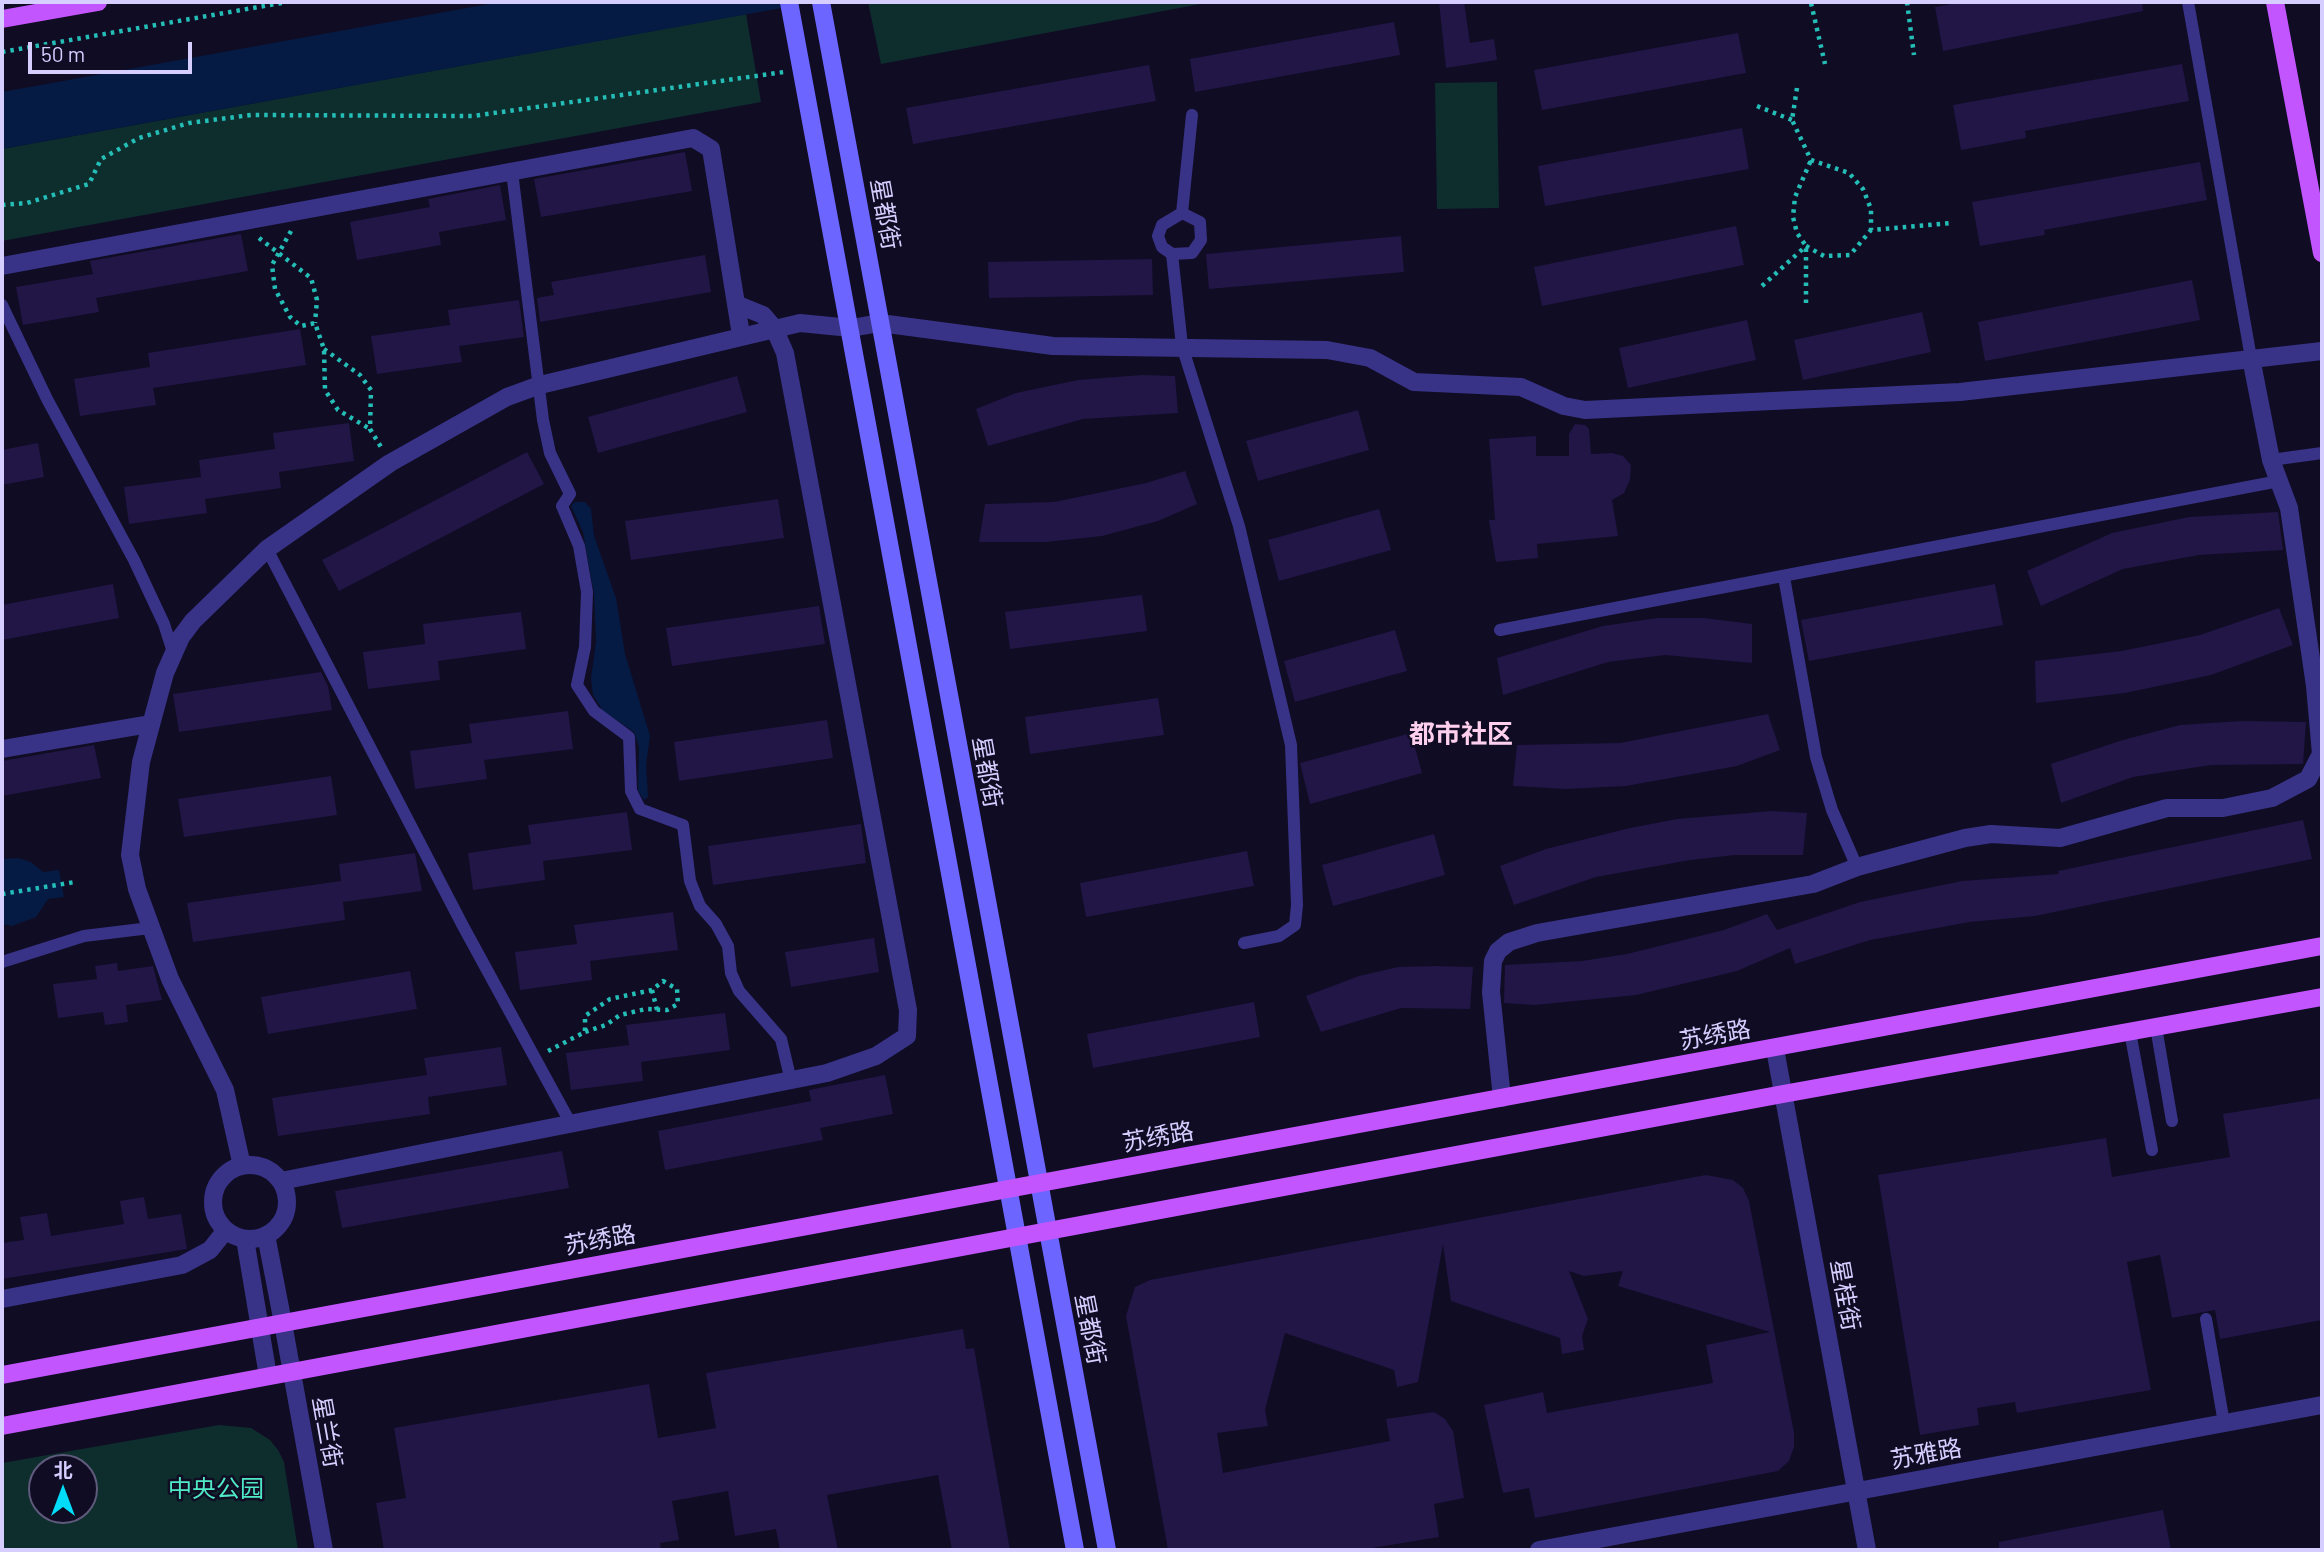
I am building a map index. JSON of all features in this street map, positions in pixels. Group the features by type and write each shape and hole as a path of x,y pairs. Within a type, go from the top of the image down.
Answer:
{"main road":[{"path":"2,19 97,2"},
{"path":"2275,2 2322,253"},
{"name":"星都街","path":"822,5 1107,1550"},
{"path":"790,8 1075,1550"},
{"name":"苏绣路","path":"2,1375 2322,946"},
{"path":"2,1426 1783,1094 2322,998"}],"street":[{"path":"2,266 693,138 711,149 741,335"},
{"path":"281,1181 791,1082 856,1065 903,1041 907,1036 909,1021 810,473 785,353 774,328 763,315 736,304"},
{"path":"242,1167 225,1090 170,979 137,889 130,855 134,809 150,724 173,652 193,621 267,549 390,463 481,410 540,385 800,323 851,328 880,323 1000,342 1053,346 1308,349 1352,354 1385,364 1414,382 1521,387 1564,406 1585,410 1960,392 2322,351"},
{"path":"1502,1098 1491,992 1493,961 1502,946 1537,933 1813,884 1857,867 1945,842 1991,834 2060,838 2118,824 2167,808 2223,808 2272,798 2308,779 2321,754 2315,685 2288,508 2271,460 2251,358"},
{"path":"2,749 150,724"},
{"name":"星桂街","path":"1775,1049 1867,1550"},
{"path":"242,1167 259,1167 281,1181 287,1196 286,1212 279,1226 266,1235 246,1239 226,1230 215,1214 214,1194 224,1176 242,1167"},
{"path":"2,1299 182,1265 210,1250 226,1230"},
{"name":"星兰街","path":"266,1235 324,1550"},
{"path":"246,1239 268,1376"},
{"name":"苏雅路","path":"1539,1550 2322,1405"}],"lane":[{"path":"2188,2 2251,358"},
{"path":"1182,213 1192,115"},
{"path":"512,172 550,453 570,494 562,506 579,546 587,592 585,647 577,685 594,711 629,737 631,791 639,809 683,825 690,881 700,906 716,924 728,946 731,973 739,991 781,1039 791,1082"},
{"path":"1182,213 1200,222 1201,240 1192,253 1172,254 1161,247 1158,236 1162,225 1182,213"},
{"path":"1172,254 1182,346 1239,526 1291,745 1297,905 1295,925 1279,936 1244,943"},
{"path":"2,305 47,400 134,560 164,624 173,652"},
{"path":"2271,460 2322,453"},
{"path":"1500,630 2279,481"},
{"path":"267,549 571,1124"},
{"path":"1784,577 1816,757 1832,810 1857,867"},
{"path":"2,962 83,936 150,928"},
{"path":"2156,1027 2172,1121"},
{"path":"2130,1032 2152,1150"},
{"path":"2206,1319 2224,1423"}],"path":[{"path":"2,52 287,2"},
{"path":"1907,2 1914,55"},
{"path":"1811,3 1825,64"},
{"path":"2,205 27,203 89,184 102,159 139,138 189,123 251,115 474,116 652,90 755,79 802,68"},
{"path":"1797,88 1792,120 1811,160 1849,173 1863,189 1871,209 1871,230 1850,256 1824,256 1806,246 1797,233 1793,217 1796,197 1811,160"},
{"path":"1757,106 1792,120"},
{"path":"293,213 293,228 272,265 275,289 289,317 300,326 315,323"},
{"path":"257,219 259,237 311,278 317,300 315,323 324,349 325,390 338,410 370,429 390,463"},
{"path":"1871,230 1952,223"},
{"path":"1762,286 1806,246"},
{"path":"1805,303 1806,246"},
{"path":"324,349 360,374 371,390 370,429"},
{"path":"2,894 75,882"},
{"path":"534,1057 585,1032 607,1025 620,1015 667,1010 678,1004 677,989 663,981 652,990 610,999 585,1016 585,1032"},
{"path":"652,990 657,1010"}],"green space":[{"path":"868,2 1211,2 881,64"},
{"path":"746,14 761,102 2,241 2,149"},
{"path":"1497,82 1499,208 1437,209 1435,83"},
{"name":"中央公园","path":"219,1425 251,1428 270,1440 278,1450 284,1462 298,1550 2,1550 2,1463 28,1458 28,1524 98,1524 98,1454 53,1454"}],"water":[{"path":"500,2 815,2 2,149 2,92"},
{"path":"575,502 585,502 591,509 594,536 616,598 625,654 650,736 646,765 648,797 644,800 638,791 639,747 634,732 603,711 593,695 591,679 596,641 594,594 583,532 571,506"},
{"path":"18,858 31,862 43,872 59,870 64,897 48,899 36,917 12,926 2,924 2,859"}],"building":[{"path":"1439,2 1464,2 1470,43 1494,39 1497,60 1446,68"},
{"path":"1963,2 2142,2 2143,11 1943,51 1935,7"},
{"path":"1394,22 1400,55 1195,92 1190,59"},
{"path":"1738,33 1746,73 1542,110 1534,70"},
{"path":"2182,64 2189,101 2025,131 2026,138 1961,150 1953,105"},
{"path":"1149,65 1156,101 913,144 906,108"},
{"path":"1742,128 1749,169 1545,206 1538,166"},
{"path":"685,152 692,191 541,217 534,179"},
{"path":"2200,162 2207,200 2044,230 2045,235 1980,246 1972,202"},
{"path":"500,185 506,220 439,232 441,245 357,260 350,222 430,207 428,199"},
{"path":"1736,226 1744,265 1542,306 1534,267"},
{"path":"241,234 248,271 96,298 99,312 23,325 16,287 93,274 90,261"},
{"path":"1401,236 1404,272 1209,289 1206,254"},
{"path":"705,255 711,292 540,322 537,298 554,295 551,282"},
{"path":"1152,259 1153,295 989,298 988,262"},
{"path":"2192,280 2200,320 1985,361 1978,322"},
{"path":"519,300 524,337 459,346 462,362 377,374 371,336 450,325 448,310"},
{"path":"1922,312 1931,352 1803,380 1794,340"},
{"path":"1747,320 1756,360 1628,388 1619,348"},
{"path":"300,329 306,365 153,388 156,405 80,416 74,379 150,367 148,353"},
{"path":"1142,375 1175,376 1178,413 1083,419 988,446 976,409 1016,393 1078,380"},
{"path":"737,376 747,412 598,453 588,417"},
{"path":"1358,410 1369,450 1258,481 1246,441"},
{"path":"349,423 354,461 279,472 281,488 205,499 207,513 129,524 124,487 201,477 199,460 275,449 273,433"},
{"path":"1575,424 1585,425 1589,429 1591,454 1612,453 1623,456 1631,465 1630,480 1624,493 1612,500 1618,536 1537,544 1538,558 1496,562 1489,520 1495,520 1489,439 1536,436 1536,456 1569,456 1569,434"},
{"path":"38,443 44,477 2,485 2,450"},
{"path":"527,452 544,484 339,591 322,560"},
{"path":"1185,471 1197,504 1158,521 1102,536 1046,542 979,542 985,504 1054,502 1146,483"},
{"path":"778,499 784,538 631,560 625,521"},
{"path":"1379,509 1391,550 1279,581 1268,540"},
{"path":"2278,512 2283,550 2199,555 2123,569 2041,606 2027,571 2112,533 2189,517"},
{"path":"113,584 119,618 2,640 2,605"},
{"path":"1995,584 2003,625 1809,661 1801,620"},
{"path":"1142,595 1147,631 1010,649 1005,612"},
{"path":"819,606 825,644 672,666 666,628"},
{"path":"2279,608 2293,645 2211,675 2125,693 2036,703 2035,661 2122,651 2200,635"},
{"path":"521,612 526,649 438,661 440,680 368,689 363,652 425,644 423,624"},
{"path":"1657,618 1704,618 1752,624 1752,663 1665,655 1608,662 1503,695 1497,658 1603,626"},
{"path":"1395,630 1407,671 1295,702 1284,661"},
{"path":"321,672 328,686 332,710 179,732 173,694"},
{"path":"1158,698 1164,735 1030,754 1025,717"},
{"path":"568,711 573,749 484,760 487,779 415,789 410,751 472,743 469,724"},
{"path":"1768,714 1780,750 1737,766 1626,786 1566,789 1513,786 1517,745 1620,743"},
{"path":"827,720 833,758 679,781 674,742"},
{"path":"2241,721 2306,722 2303,764 2211,765 2133,777 2061,803 2051,764 2123,740 2180,725"},
{"path":"1411,733 1422,773 1310,804 1300,763"},
{"path":"94,745 101,778 2,796 2,761"},
{"path":"331,776 337,815 184,837 178,799"},
{"path":"1772,811 1807,813 1803,855 1735,855 1690,860 1596,877 1514,905 1500,866 1546,849 1630,828 1677,819"},
{"path":"627,812 632,850 543,861 545,880 473,890 468,853 531,844 528,825"},
{"path":"2303,820 2312,859 2035,916 1970,922 1870,940 1795,964 1790,948 1737,971 1636,995 1535,1005 1504,1003 1505,965 1582,961 1627,954 1724,930 1767,914 1777,930 1860,902 1962,881 2059,874 2058,871"},
{"path":"861,824 866,863 713,885 708,846"},
{"path":"1434,834 1445,875 1333,906 1322,865"},
{"path":"1247,851 1254,886 1086,917 1080,883"},
{"path":"415,853 422,891 343,902 345,920 193,942 187,903 341,881 339,864"},
{"path":"673,912 678,950 590,961 592,980 520,990 515,952 577,944 574,925"},
{"path":"874,938 879,972 791,987 785,952"},
{"path":"117,963 118,971 153,966 162,1000 126,1005 128,1022 105,1025 103,1012 58,1018 53,984 97,979 95,966"},
{"path":"1398,967 1473,967 1470,1009 1401,1008 1321,1032 1306,996 1359,976"},
{"path":"410,971 417,1009 268,1034 261,997"},
{"path":"1254,1002 1260,1037 1093,1068 1087,1034"},
{"path":"725,1013 730,1050 641,1062 643,1081 571,1090 566,1053 629,1045 626,1025"},
{"path":"501,1047 507,1085 428,1097 430,1114 278,1136 272,1098 427,1075 424,1058"},
{"path":"885,1075 893,1114 820,1128 823,1140 665,1170 658,1131 811,1101 809,1090"},
{"path":"2322,1098 2322,1320 2220,1339 2215,1310 2172,1318 2160,1255 2127,1262 2151,1390 2017,1413 2015,1402 1977,1408 1979,1425 1920,1435 1878,1175 2106,1138 2112,1177 2230,1157 2223,1114"},
{"path":"562,1151 569,1188 342,1228 335,1191"},
{"path":"1706,1175 1733,1180 1743,1188 1749,1201 1794,1433 1794,1447 1789,1461 1778,1471 1535,1518 1529,1488 1503,1493 1484,1405 1543,1392 1547,1413 1713,1383 1706,1345 1770,1332 1618,1286 1623,1271 1584,1276 1569,1271 1588,1319 1582,1336 1584,1350 1562,1354 1560,1338 1451,1301 1443,1244 1418,1382 1397,1387 1394,1370 1285,1333 1265,1410 1268,1426 1217,1433 1223,1473 1390,1441 1386,1419 1434,1412 1445,1419 1453,1431 1464,1498 1434,1504 1439,1537 1360,1550 1168,1550 1126,1316 1135,1287 1150,1280"},
{"path":"144,1197 148,1219 181,1214 187,1249 2,1279 2,1243 24,1240 20,1217 47,1213 51,1236 124,1224 120,1201"},
{"path":"963,1329 966,1349 974,1348 1010,1550 952,1550 938,1475 827,1495 838,1550 780,1550 776,1529 735,1536 728,1491 672,1501 679,1540 660,1543 661,1550 384,1550 376,1503 406,1498 394,1428 649,1384 658,1438 716,1428 706,1373"},
{"path":"2163,1510 2171,1550 1999,1550 1999,1542"}],"district":[{"name":"都市社区","path":"1461,734"}]}
